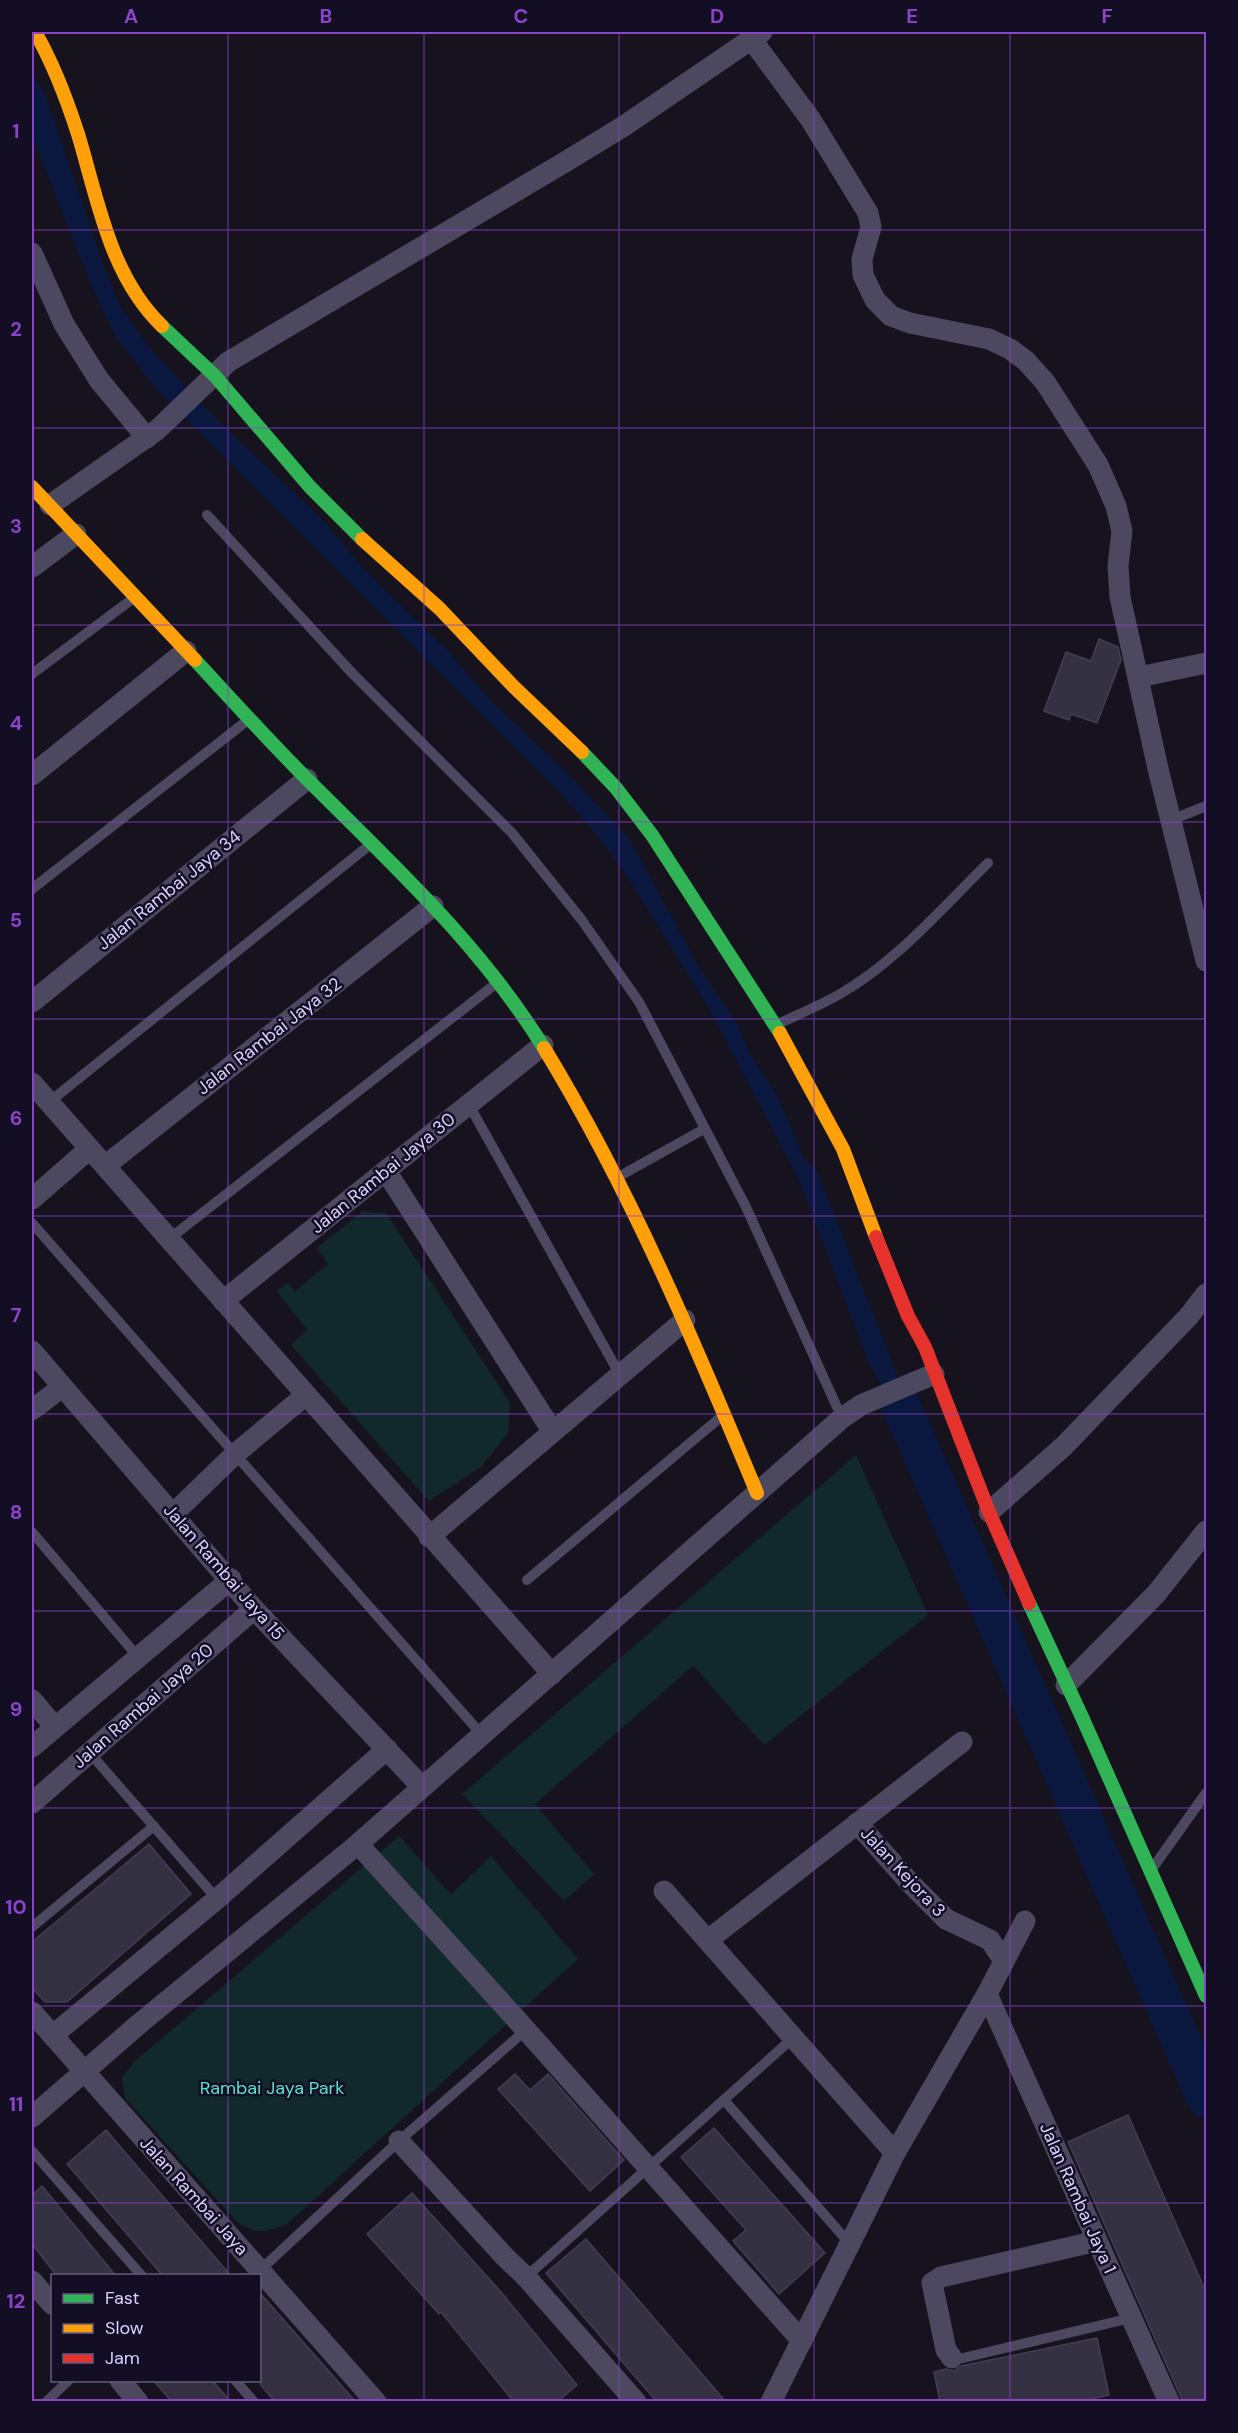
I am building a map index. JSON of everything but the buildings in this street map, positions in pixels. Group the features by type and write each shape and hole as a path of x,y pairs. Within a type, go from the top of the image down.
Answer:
{"street":[{"path":"35,32 77,132 105,229 120,266 138,298 207,383 359,536 440,609 513,686 616,788 652,835 776,1025 843,1149 899,1295 925,1347 926,1378 989,1512 1206,1996"},
{"path":"50,505 152,434 228,362 565,162 757,36 868,213 871,227 862,259 863,275 875,300 891,316 910,323 989,339 1018,355 1045,382 1098,465 1116,506 1122,531 1118,566 1120,597 1206,961"},
{"path":"32,253 64,324 99,380 152,434"},
{"path":"32,487 307,779 373,843 462,936 498,982 543,1045 618,1177 685,1320 757,1493"},
{"path":"32,567 76,534"},
{"path":"32,775 186,651"},
{"path":"1139,677 1206,663"},
{"name":"Jalan Rambai Jaya 34","path":"32,1002 307,779"},
{"name":"Jalan Rambai Jaya 32","path":"105,1166 433,906"},
{"name":"Jalan Rambai Jaya 30","path":"223,1301 543,1045"},
{"path":"32,1083 429,1537 552,1674"},
{"path":"32,1199 88,1149"},
{"path":"386,1171 553,1432"},
{"path":"989,1512 1064,1446 1189,1316 1206,1294"},
{"path":"429,1537 685,1320"},
{"name":"Jalan Rambai Jaya 15","path":"32,1351 231,1579 254,1609 422,1787"},
{"path":"32,2117 358,1844 842,1418 861,1405 926,1378"},
{"path":"32,1410 63,1387"},
{"path":"173,1514 235,1454 306,1395"},
{"path":"1066,1685 1156,1594 1206,1531"},
{"path":"32,1747 231,1579"},
{"name":"Jalan Rambai Jaya 20","path":"32,1803 254,1609"},
{"path":"32,1700 56,1727"},
{"path":"708,1940 962,1742"},
{"path":"53,2035 217,1899 387,1749"},
{"name":"Jalan Kejora 3","path":"857,1823 911,1884 946,1919 990,1940 1004,1961"},
{"path":"358,1844 802,2341"},
{"path":"664,1891 895,2152"},
{"path":"771,2402 895,2152 987,1994 1025,1921"},
{"name":"Jalan Rambai Jaya 1","path":"987,1994 1168,2401"},
{"name":"Jalan Rambai Jaya","path":"32,2012 257,2272"},
{"path":"399,2141 526,2277 623,2397"},
{"path":"952,2358 946,2350 932,2283 940,2277 1097,2241"},
{"name":"Jalan Rambai Jaya","path":"261,2276 376,2402"},
{"path":"32,2281 51,2303"},
{"path":"122,2382 138,2402"}],"lane":[{"path":"207,515 352,673 512,833 581,919 639,1002 746,1207 842,1418"},
{"path":"32,674 136,596"},
{"path":"32,889 251,718"},
{"path":"1171,820 1206,806"},
{"path":"48,1103 373,843"},
{"path":"776,1025 841,994 875,969 908,941 988,863"},
{"path":"169,1239 498,982"},
{"path":"469,1104 620,1375"},
{"path":"618,1177 704,1129"},
{"path":"32,1223 482,1735"},
{"path":"526,1580 724,1414"},
{"path":"32,1532 138,1657"},
{"path":"89,1752 217,1899"},
{"path":"1150,1871 1206,1793"},
{"path":"32,1927 154,1826"},
{"path":"257,2272 399,2141 526,2030"},
{"path":"526,2277 794,2037"},
{"path":"723,2100 850,2244"},
{"path":"32,2151 140,2274"},
{"path":"952,2358 963,2358 1131,2318"},
{"path":"46,2402 67,2382"},
{"path":"237,2382 254,2402"}],"green space":[{"path":"363,1211 386,1213 510,1403 508,1433 481,1467 429,1501 291,1345 307,1330 277,1291 287,1283 295,1291 328,1264 317,1248"},
{"path":"856,1455 928,1615 764,1745 693,1666 535,1804 594,1874 564,1901 462,1794"},
{"name":"Rambai Jaya Park","path":"399,1836 451,1894 491,1856 578,1959 287,2224 261,2231 250,2229 237,2222 125,2098 122,2078 134,2062"}],"water":[{"path":"32,72 46,97 103,264 121,308 149,347 218,421 322,519 361,566 448,651 490,700 572,778 630,840 700,969 737,1024 748,1051 777,1095 804,1158 818,1173 915,1422 906,1425 870,1366 798,1178 711,1012 626,875 599,837 559,792 157,390 114,334 89,279 32,136"}],"waterway":[{"path":"899,1401 1206,2098"}],"traffic: fast":[{"path":"162,326 215,376 310,487 362,539"},
{"path":"195,660 464,940 519,1010 544,1048"},
{"path":"582,752 616,788 652,835 780,1033"},
{"path":"1029,1603 1206,1996"}],"traffic: slow":[{"path":"35,32 54,69 69,108 108,236 118,261 144,306 162,326"},
{"path":"32,487 195,660"},
{"path":"362,539 440,609 513,686 582,752"},
{"path":"780,1033 843,1149 876,1237"},
{"path":"544,1048 575,1101 633,1211 685,1323 757,1493"}],"traffic: jam":[{"path":"876,1237 908,1316 925,1347 989,1512 1029,1603"}]}
